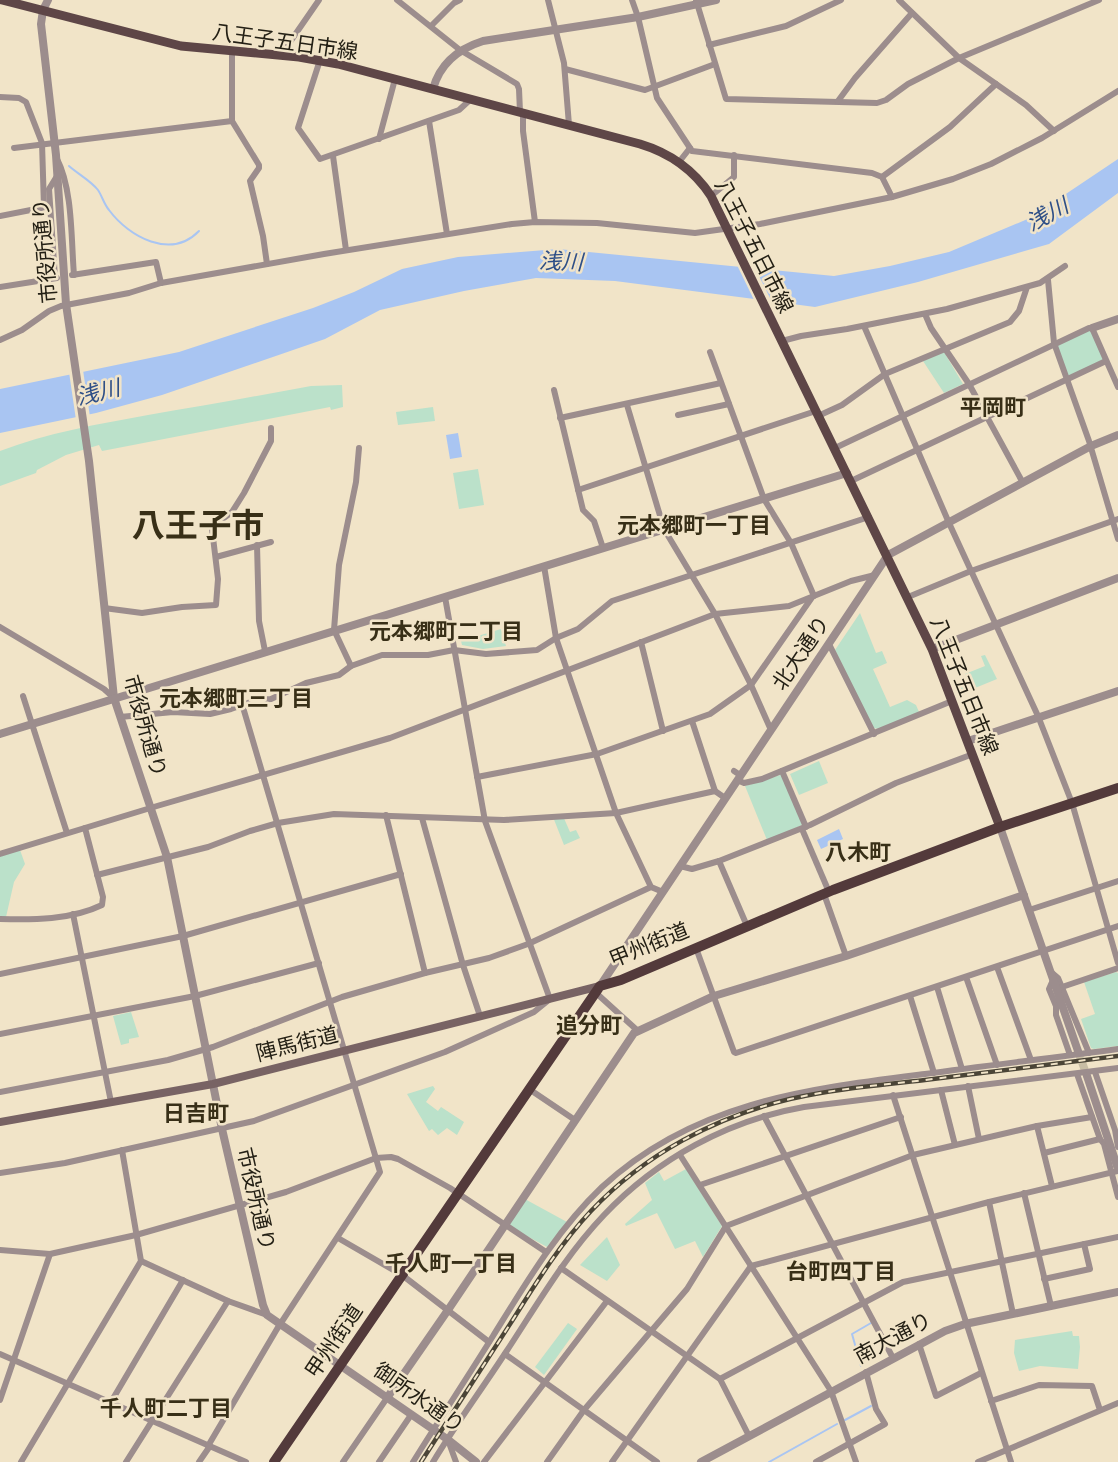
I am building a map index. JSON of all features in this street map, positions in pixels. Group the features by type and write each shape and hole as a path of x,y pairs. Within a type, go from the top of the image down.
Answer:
{"highway":[{"name":"甲州街道","path":"274,1462 598,989 827,893 1000,827 1118,788"}],"main road":[{"name":"八王子五日市線","path":"2,0 170,44 320,60 395,79 647,146 679,162 696,176 711,196 728,229 908,597 956,706 1000,827"},
{"name":"陣馬街道","path":"0,1122 213,1084 598,989"}],"street":[{"path":"40,0 43,10"},
{"path":"43,10 48,0"},
{"path":"281,56 320,0"},
{"path":"397,0 460,50 517,84 535,222"},
{"path":"431,26 460,0"},
{"path":"548,0 557,29 565,69 570,125"},
{"path":"632,0 654,87 661,104 692,151 872,173 882,177 892,197"},
{"path":"433,89 440,70 460,50 483,41 638,17 696,2 716,0"},
{"path":"709,45 786,26 841,0"},
{"path":"899,0 958,58 1026,105 1054,131"},
{"path":"696,2 726,99 877,103 958,58 1099,0"},
{"name":"市役所通り","path":"43,10 41,24 56,155 67,306 89,461 114,698 167,857 239,1207 262,1305 267,1315"},
{"path":"838,101 912,13"},
{"path":"232,51 232,121 259,165 250,181 267,264"},
{"path":"320,60 298,128 320,159 459,110 471,99"},
{"path":"565,69 645,90 715,64"},
{"path":"379,139 395,79"},
{"path":"882,177 940,136 996,84"},
{"path":"0,340 22,330 54,309 129,293 161,283 346,250 535,222 597,224 691,233 760,224 892,197 927,188 979,169 1054,131 1118,91"},
{"path":"0,98 19,98 26,102 42,143 56,278 0,287"},
{"path":"14,148 232,121"},
{"path":"429,121 447,234"},
{"path":"679,162 690,148"},
{"path":"56,155 67,188 72,275 156,262 161,283"},
{"path":"711,196 734,177 734,155"},
{"path":"333,156 346,250"},
{"path":"47,207 49,189 57,176"},
{"path":"0,216 47,207"},
{"path":"781,339 925,314 1048,280 1065,266"},
{"path":"1048,280 1054,343 1091,446 1115,520 1118,539"},
{"path":"578,490 842,405 885,374 1010,322 1019,311 1027,287"},
{"path":"925,314 944,349 969,384 1023,483"},
{"path":"835,448 1054,343 1118,319"},
{"path":"864,326 949,523 1038,716 1072,803 1118,963"},
{"path":"1092,328 1106,361 1115,372 1118,387"},
{"path":"710,352 764,499 790,543 814,596"},
{"path":"0,734 664,529 764,499 849,477 916,449 1106,361"},
{"path":"560,418 721,383"},
{"path":"554,390 583,510 594,522 603,548"},
{"path":"678,416 729,404"},
{"path":"627,405 664,529 715,614 752,685 771,730"},
{"path":"104,608 142,613 216,604 218,579 212,529 232,512 244,493 271,441 271,428"},
{"name":"北大通り","path":"598,989 725,798 737,775 771,730 888,555 1091,446 1118,435"},
{"path":"351,666 334,630 339,565 356,482 359,448"},
{"path":"120,717 173,712 210,714 242,704 271,699 306,683 339,675 351,666 382,655 428,655 454,650 486,654 537,650 556,638 578,629 612,601 869,517"},
{"path":"908,597 971,571 1115,520"},
{"path":"216,557 271,542"},
{"path":"257,545 259,621 265,651"},
{"path":"544,566 556,638 616,813 651,887 663,892"},
{"path":"0,854 390,738 715,614 789,606 851,581 875,575"},
{"path":"932,649 1118,578"},
{"path":"477,777 597,754 710,714 752,685 814,596"},
{"path":"0,1173 64,1163 254,1121 445,1052 534,1012 550,999 485,821 445,597"},
{"path":"3,628 104,689 114,698"},
{"path":"641,642 663,731"},
{"path":"829,644 874,734"},
{"path":"968,741 1118,691"},
{"path":"23,696 67,833"},
{"path":"199,1462 281,1325 380,1172 242,704"},
{"path":"737,775 744,783 762,779 874,734 956,706"},
{"path":"692,721 715,791 725,798"},
{"path":"680,866 692,869 719,861 804,828 885,787 973,754"},
{"path":"782,771 827,893 846,956"},
{"path":"97,875 208,847 249,831 278,823 334,814 485,821 616,813 715,791"},
{"path":"387,816 424,973"},
{"path":"422,818 480,1017"},
{"path":"1000,827 1044,951 1074,1053"},
{"path":"0,919 40,920 99,907 103,903 85,828"},
{"path":"719,861 747,926"},
{"path":"0,974 183,936 401,874"},
{"path":"1029,910 1118,880"},
{"path":"0,1092 168,1060 206,1049 331,1002 528,944 651,887"},
{"path":"343,1462 448,1311 630,1038 638,1031 714,996 846,956 1024,895"},
{"path":"73,914 111,1102"},
{"path":"696,948 736,1053 1118,926"},
{"path":"0,1034 195,996 319,963"},
{"path":"997,967 1031,1060"},
{"path":"1062,987 1118,968"},
{"path":"1052,976 1058,978 1089,1053"},
{"path":"966,977 996,1065"},
{"path":"937,987 962,1069"},
{"path":"598,989 638,1031"},
{"path":"910,996 934,1072"},
{"path":"413,1462 546,1252 587,1203 628,1165 672,1137 700,1123 760,1101 787,1094 934,1072 1118,1049"},
{"path":"433,1462 561,1268 603,1216 642,1181 704,1139 764,1116 804,1107 1118,1068"},
{"path":"1095,1072 1110,1114 1118,1147"},
{"path":"1077,1074 1100,1139 1116,1170"},
{"path":"1087,1076 1116,1170 1118,1197"},
{"path":"968,1086 979,1139"},
{"path":"529,1089 575,1120"},
{"path":"941,1090 955,1145"},
{"path":"893,1095 1011,1462"},
{"path":"1110,1114 1118,1113"},
{"path":"764,1116 893,1358"},
{"path":"700,1185 901,1117"},
{"path":"547,1462 584,1410 687,1289 726,1226 913,1155 1037,1126 1092,1117"},
{"path":"1037,1126 1053,1186"},
{"path":"1044,1153 1100,1139"},
{"path":"21,1462 141,1261 122,1150"},
{"path":"680,1155 831,1391 856,1462"},
{"path":"0,1250 50,1254 136,1235 286,1192 376,1158 391,1157 458,1194 546,1252"},
{"path":"612,1462 751,1266 1116,1170"},
{"path":"1023,1193 1051,1306"},
{"path":"988,1202 1013,1314"},
{"path":"720,1379 903,1282 1118,1237"},
{"path":"338,1238 402,1275 489,1342"},
{"path":"1044,1279 1090,1269 1084,1244"},
{"path":"0,1400 50,1254"},
{"path":"141,1261 228,1301 267,1315 340,1365"},
{"path":"561,1268 720,1379 749,1436"},
{"path":"111,1402 183,1280"},
{"name":"南大通り","path":"701,1462 945,1331 965,1324 1118,1292"},
{"path":"126,1462 228,1301"},
{"path":"484,1462 607,1301"},
{"path":"919,1344 936,1396 981,1373"},
{"path":"0,1354 246,1462"},
{"path":"505,1354 657,1462"},
{"name":"御所水通り","path":"340,1365 447,1439 476,1462"},
{"path":"816,1462 885,1424 876,1409 866,1372"},
{"path":"991,1401 1039,1384 1092,1386 1100,1410"},
{"path":"978,1462 1118,1403"},
{"path":"379,1462 411,1415"},
{"path":"447,1439 456,1462"}],"green space":[{"path":"1089,328 1106,361 1067,379 1054,343"},
{"path":"944,352 963,384 944,393 923,361"},
{"path":"342,385 343,407 331,410 330,407 102,451 99,445 66,455 37,470 36,473 0,486 0,451 36,439 110,422 311,386"},
{"path":"433,407 435,421 398,425 396,412"},
{"path":"478,469 484,505 459,509 453,473"},
{"path":"860,613 876,653 882,651 887,663 873,669 890,707 907,700 916,705 919,712 879,729 873,728 835,650"},
{"path":"501,629 506,646 483,649 462,645 461,641"},
{"path":"985,655 997,679 958,695 955,687 968,682 965,674 985,666 981,656"},
{"path":"819,761 828,783 799,795 790,774"},
{"path":"783,774 805,824 767,840 745,786"},
{"path":"563,816 570,832 576,830 580,838 564,845 553,817"},
{"path":"20,850 25,864 14,882 6,917 0,917 0,856"},
{"path":"1118,973 1118,1046 1094,1049 1091,1048 1081,1019 1095,1014 1084,982"},
{"path":"131,1012 139,1037 129,1039 129,1043 121,1045 113,1016"},
{"path":"433,1086 435,1089 426,1102 438,1111 441,1107 464,1122 457,1135 447,1128 438,1135 432,1129 429,1131 407,1094"},
{"path":"686,1169 722,1226 703,1257 695,1241 675,1249 657,1213 626,1226 625,1224 652,1200 645,1183 659,1172 664,1181"},
{"path":"523,1198 567,1222 547,1247 505,1224"},
{"path":"607,1237 620,1265 607,1281 580,1265"},
{"path":"568,1323 577,1329 544,1375 535,1367"},
{"path":"1072,1331 1073,1336 1079,1336 1078,1369 1040,1366 1019,1371 1014,1353 1015,1340"}],"water":[{"name":"浅川","path":"1118,159 1118,193 1049,244 918,282 815,307 615,281 536,278 380,310 325,339 162,395 96,413 0,433 0,389 179,352 313,308 354,292 402,269 458,257 558,249 834,276 949,252 1030,218"},
{"path":"458,433 462,457 450,459 446,435"},
{"path":"839,829 843,839 821,849 817,840"}],"pier":[{"path":"737,265 754,266 773,304 755,302"},
{"path":"83,370 90,417 76,420 69,372"}],"waterway":[{"path":"69,166 95,187 117,220 139,236 151,242 176,244 188,240 199,231"},
{"path":"861,1366 852,1334 871,1323"},
{"path":"845,1420 871,1406"},
{"path":"769,1462 837,1424"}],"tunnel":[{"path":"1078,1051 1087,1076"}],"railway":[{"path":"421,1462 539,1278 569,1237 591,1211 634,1172 683,1140 735,1116 790,1099 857,1088 1118,1056"}],"district":[{"name":"平岡町","path":"993,407"},
{"name":"八王子市","path":"198,525"},
{"name":"元本郷町一丁目","path":"694,525"},
{"name":"元本郷町二丁目","path":"446,631"},
{"name":"元本郷町三丁目","path":"236,698"},
{"name":"八木町","path":"858,852"},
{"name":"追分町","path":"589,1025"},
{"name":"日吉町","path":"196,1113"},
{"name":"千人町一丁目","path":"451,1263"},
{"name":"台町四丁目","path":"841,1271"},
{"name":"千人町二丁目","path":"166,1408"}]}
